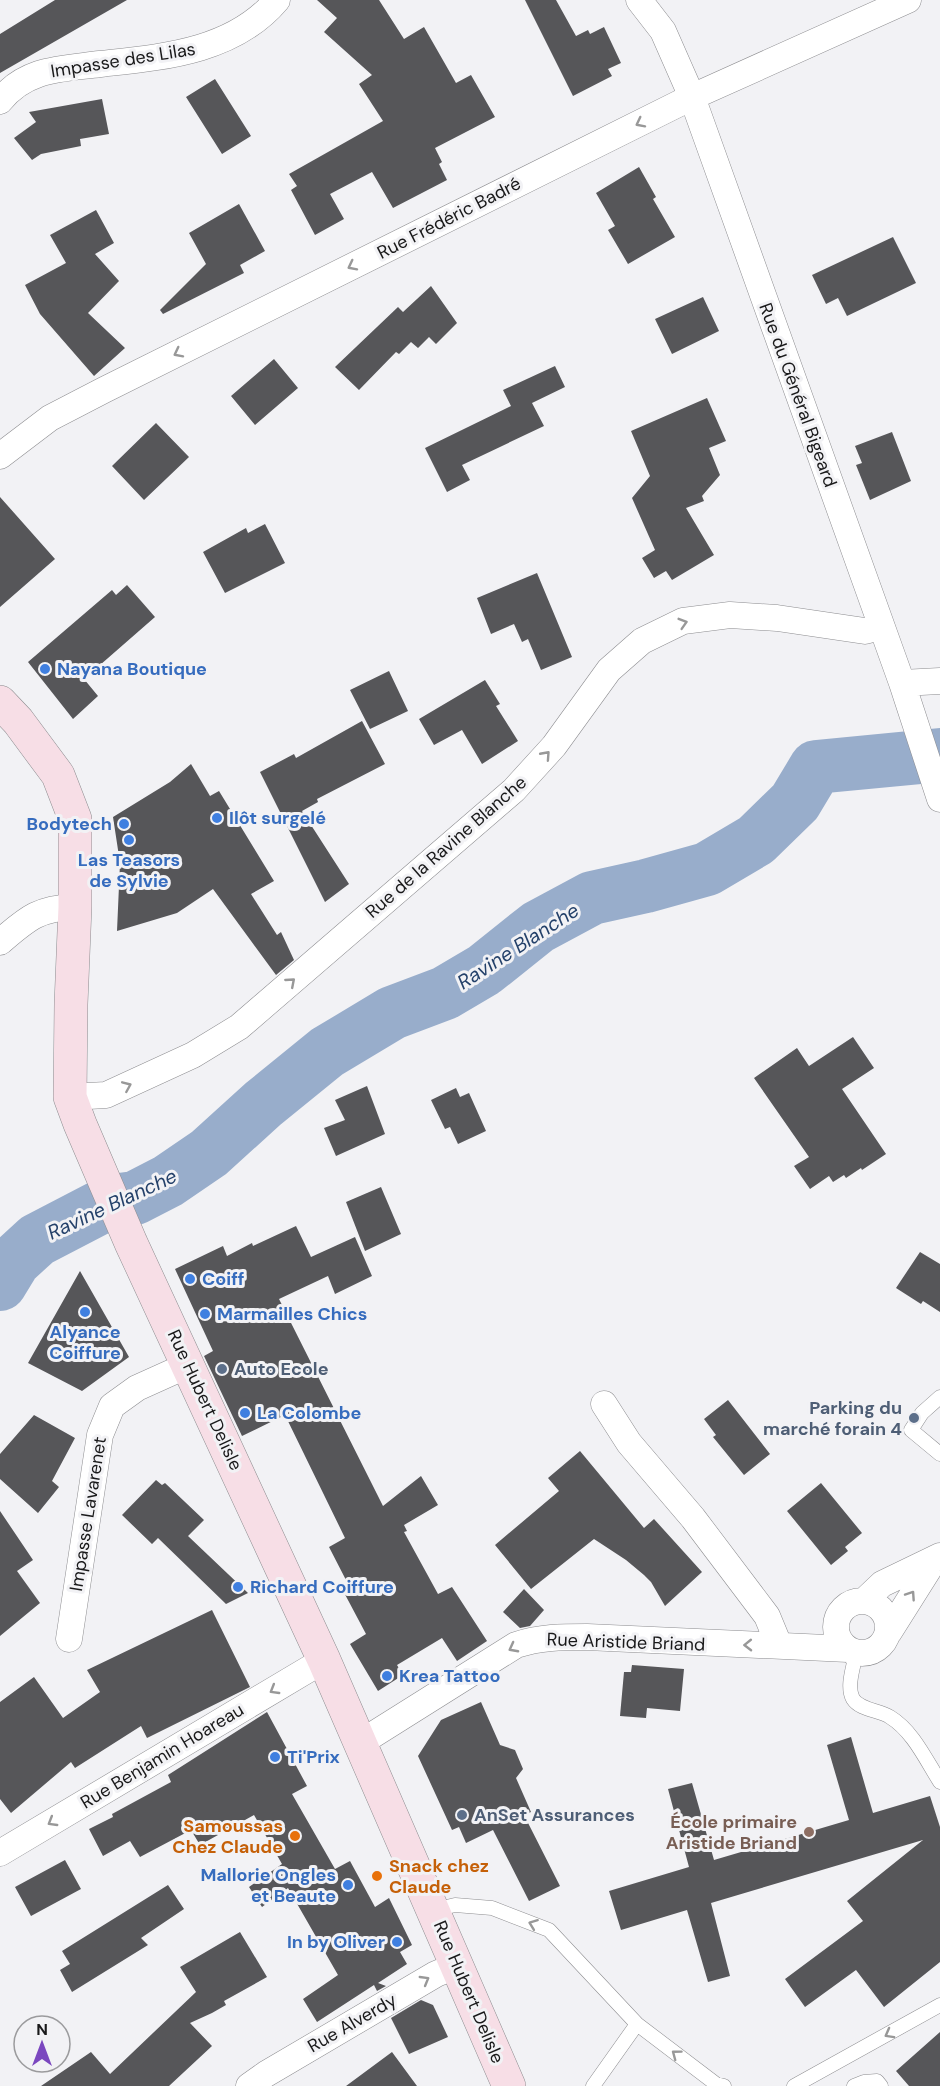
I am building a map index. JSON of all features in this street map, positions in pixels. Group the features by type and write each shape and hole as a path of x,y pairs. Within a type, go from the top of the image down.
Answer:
{"main road":[{"name":"Rue Hubert Delisle","path":"0,702 18,721 58,775 75,819 75,907 71,1004 75,1111 131,1243 324,1660 509,2086"}],"street":[{"name":"Impasse des Lilas","path":"0,101 10,88 34,74 186,52 213,45 257,20 277,0"},
{"name":"Rue du Général Bigeard","path":"639,0 663,31 692,97 902,683 940,799"},
{"name":"Rue Frédéric Badré","path":"0,456 50,418 692,97 909,0"},
{"name":"Rue de la Ravine Blanche","path":"75,1111 192,1055 239,1027 514,790 554,746 609,670 642,641 683,621 730,615 777,618 865,631 881,627"},
{"path":"902,683 940,681"},
{"path":"0,942 20,925 42,912 54,908 75,907"},
{"name":"Impasse Lavarenet","path":"69,1640 100,1435 112,1406 137,1388 188,1365"},
{"path":"604,1404 629,1443 693,1518 767,1616 779,1645"},
{"name":"Rue Aristide Briand","path":"852,1651 837,1636 837,1619 842,1611 855,1602 864,1601 882,1584 938,1557"},
{"name":"Rue Aristide Briand","path":"360,1743 516,1645 548,1637 779,1645 873,1652 881,1647 938,1557"},
{"path":"864,1601 872,1603 885,1614 889,1623 889,1632"},
{"name":"Rue Benjamin Hoareau","path":"0,1853 324,1660"},
{"name":"Rue Alverdy","path":"262,2082 436,1974 458,1965"}],"lane":[{"path":"940,1397 922,1413 911,1430 940,1454"},
{"path":"852,1651 850,1688 853,1698 858,1704 896,1720 915,1742 940,1782"},
{"path":"434,1910 455,1905 492,1908 549,1930 637,2024 716,2084 724,2086"},
{"path":"794,2086 940,2005"},
{"path":"593,2086 637,2024"},
{"path":"854,2086 877,2081 880,2086"}],"building":[{"path":"55,0 127,0 0,73 0,34"},
{"path":"317,0 379,0 404,39 424,27 456,83 471,75 495,117 435,148 442,162 439,164 447,180 393,208 372,172 330,194 344,219 315,235 291,190 297,186 289,174 383,121 359,84 372,75 324,32 337,18"},
{"path":"525,0 556,0 576,36 588,30 590,34 604,27 621,63 608,69 612,76 573,96"},
{"path":"215,79 251,136 222,154 186,97"},
{"path":"102,99 109,134 80,139 81,146 41,154 32,160 14,138 36,122 29,112"},
{"path":"639,167 656,197 653,199 675,237 628,264 608,230 615,226 596,193"},
{"path":"239,204 265,251 240,265 244,273 163,314 160,310 206,264 189,233"},
{"path":"96,210 114,243 95,254 119,281 88,313 125,348 94,376 40,314 25,285 66,263 50,235"},
{"path":"893,237 916,283 847,316 838,298 826,304 812,275"},
{"path":"431,286 457,323 436,344 429,337 418,348 411,342 399,354 396,352 359,390 335,367 398,307 403,312"},
{"path":"703,297 719,331 672,354 655,319"},
{"path":"274,359 298,388 255,425 231,396"},
{"path":"555,366 565,387 532,403 544,426 462,465 470,480 447,492 425,448 511,406 503,390"},
{"path":"707,398 726,441 709,448 720,475 702,496 704,501 686,508 714,555 672,580 666,571 654,578 642,558 655,550 632,498 650,476 631,431"},
{"path":"156,423 189,457 144,500 112,466"},
{"path":"892,432 911,481 870,500 856,465 862,463 855,446"},
{"path":"0,497 55,559 0,607"},
{"path":"265,524 285,563 225,593 203,552 246,528 248,533"},
{"path":"537,573 572,657 541,670 528,639 522,642 514,624 491,634 477,598"},
{"path":"127,585 155,617 84,679 98,696 73,719 28,662 112,590 116,595"},
{"path":"389,671 408,711 370,729 350,690"},
{"path":"485,680 500,704 496,706 518,741 482,764 462,730 434,745 419,719"},
{"path":"362,721 385,764 317,799 318,802 302,811 349,884 325,902 260,772 294,754 296,758"},
{"path":"191,764 210,796 219,791 274,881 251,894 277,935 281,932 294,960 276,975 213,889 177,913 117,931 120,863 113,817 170,782"},
{"path":"853,1037 874,1068 842,1089 886,1154 846,1178 844,1175 833,1182 829,1176 810,1189 794,1166 809,1157 754,1078 797,1048 809,1066"},
{"path":"367,1086 385,1134 336,1156 324,1128 345,1120 335,1100"},
{"path":"456,1088 460,1097 469,1093 486,1131 458,1144 450,1127 445,1129 431,1100"},
{"path":"381,1187 401,1234 365,1251 346,1202"},
{"path":"296,1226 311,1257 355,1237 372,1276 335,1294 328,1276 279,1299 383,1506 421,1476 438,1505 404,1525 407,1531 404,1532 438,1594 452,1587 487,1641 457,1661 442,1638 397,1665 403,1675 378,1691 350,1644 366,1634 340,1585 347,1582 329,1547 345,1538 285,1415 242,1436 204,1356 213,1351 175,1269 223,1246 227,1256 252,1243 253,1246"},
{"path":"920,1252 940,1264 940,1312 923,1301 921,1304 896,1288"},
{"path":"80,1271 129,1357 82,1391 28,1363"},
{"path":"728,1400 770,1454 744,1475 713,1437 716,1435 704,1419"},
{"path":"34,1415 75,1438 52,1481 59,1487 38,1513 0,1479 0,1454"},
{"path":"580,1451 644,1528 654,1519 702,1572 665,1606 651,1582 644,1575 594,1539 531,1589 495,1545 559,1491 548,1478"},
{"path":"156,1480 162,1485 165,1483 204,1520 188,1536 248,1593 226,1604 158,1538 152,1544 122,1515"},
{"path":"821,1483 862,1533 845,1547 848,1551 831,1565 787,1511"},
{"path":"0,1511 33,1560 17,1571 40,1603 0,1636"},
{"path":"524,1589 544,1610 530,1626 520,1628 503,1612"},
{"path":"212,1610 250,1687 147,1738 141,1726 75,1768 71,1762 11,1813 0,1799 0,1702 34,1677 63,1718 100,1692 87,1670"},
{"path":"632,1665 684,1669 680,1711 647,1708 646,1718 620,1716 624,1672 631,1672"},
{"path":"481,1702 500,1745 515,1750 523,1769 516,1778 531,1812 524,1815 560,1886 529,1901 493,1830 466,1843 459,1827 452,1830 418,1756 441,1720"},
{"path":"267,1712 307,1786 292,1794 335,1869 350,1861 375,1907 389,1898 412,1945 400,1952 407,1964 378,1983 386,1986 377,1991 374,1985 317,2022 303,1999 338,1975 288,1888 262,1907 249,1887 282,1864 254,1815 200,1845 191,1830 140,1857 130,1841 103,1856 89,1829 171,1782 168,1775"},
{"path":"851,1737 873,1813 930,1796 940,1827 940,1962 884,2007 856,1970 805,2007 785,1979 863,1921 847,1901 923,1840 711,1903 730,1976 708,1982 687,1910 621,1930 609,1891 689,1867 668,1789 692,1783 714,1860 849,1820 827,1745"},
{"path":"65,1860 81,1889 31,1916 15,1887"},
{"path":"168,1885 184,1909 141,1938 148,1945 72,1992 60,1970 70,1964 62,1951"},
{"path":"240,1932 267,1977 224,2001 226,2005 190,2023 212,2046 169,2086 41,2086 59,2074 72,2074 72,2065 91,2052 110,2074 196,1992 180,1967"},
{"path":"421,2000 433,2005 448,2037 409,2054 391,2018"},
{"path":"940,2032 940,2086 909,2086 896,2071"},
{"path":"392,2052 417,2086 346,2086"}],"waterway":[{"name":"Ravine Blanche","path":"0,1284 14,1261 37,1240 112,1201 135,1198 168,1181 209,1153 263,1104 327,1052 392,1013 445,993 484,970 538,927 592,898 707,869 756,840 795,802 816,767 940,755"}],"place":[{"name":"Nayana Boutique","path":"45,669"},
{"name":"Ilôt surgelé","path":"217,818"},
{"name":"Bodytech","path":"124,824"},
{"name":"Las Teasors de Sylvie","path":"129,840"},
{"name":"Coiff","path":"190,1279"},
{"name":"Alyance Coiffure","path":"85,1312"},
{"name":"Marmailles Chics","path":"205,1314"},
{"name":"Auto Ecole","path":"222,1369"},
{"name":"La Colombe","path":"245,1413"},
{"name":"Parking du marché forain 4","path":"914,1418"},
{"name":"Richard Coiffure","path":"238,1587"},
{"name":"Krea Tattoo","path":"387,1676"},
{"name":"Ti'Prix","path":"275,1757"},
{"name":"AnSet Assurances","path":"462,1815"},
{"name":"École primaire Aristide Briand","path":"809,1832"},
{"name":"Samoussas Chez Claude","path":"295,1836"},
{"name":"Snack chez Claude","path":"377,1876"},
{"name":"Mallorie Ongles et Beaute","path":"348,1885"},
{"name":"In by Oliver","path":"397,1942"}]}
